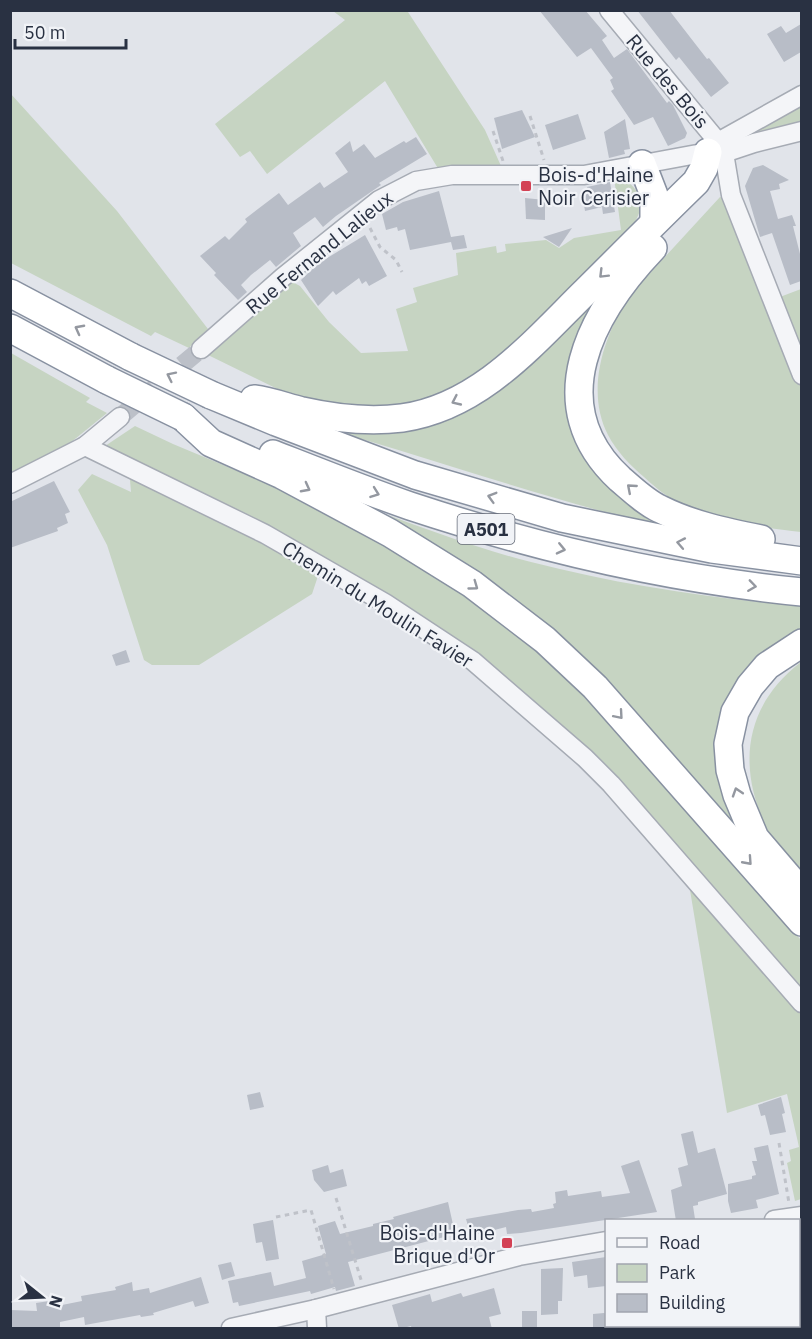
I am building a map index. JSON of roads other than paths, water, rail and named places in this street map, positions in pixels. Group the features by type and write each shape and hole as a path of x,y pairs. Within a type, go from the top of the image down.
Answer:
{"highway":[{"path":"211,395 266,400 302,411 373,418 402,418 455,402 475,391 514,362 700,176 706,161 717,149"},
{"path":"717,149 722,169 715,183 633,269 598,320 587,345 580,376 579,403 583,424 589,441 606,466 636,494 658,508 682,519 718,530 783,544 801,552"},
{"path":"642,164 654,195 654,222"},
{"name":"A501","path":"10,292 131,357 211,395 415,475 562,518 712,549 801,561"},
{"name":"A501","path":"10,328 107,380 183,417 387,497 479,528 626,565 706,580 801,592"},
{"path":"183,417 211,442 282,475 390,533 472,584 545,640 595,687 801,922"},
{"path":"801,643 767,666 750,686 735,712 728,744 730,770 737,795 755,838 801,893"}],"street":[{"name":"Rue des Bois","path":"609,10 717,149"},
{"name":"Rue Fernand Lalieux","path":"717,149 801,95"},
{"name":"Rue Fernand Lalieux","path":"201,349 283,277 363,213 394,191 427,178 452,175 585,175 754,143 801,131"},
{"path":"717,149 731,195 801,375"},
{"path":"10,484 85,446 120,417"},
{"name":"Chemin du Moulin Favier","path":"85,446 265,534 385,603 473,661 585,758 610,784 801,1003"},
{"path":"231,1329 519,1256 605,1241"},
{"path":"316,1309 317,1329"}],"tunnel":[{"path":"120,417 201,349"}],"place":[{"name":"Bois-d'Haine Noir Cerisier","path":"526,186"},
{"name":"Bois-d'Haine Brique d'Or","path":"507,1243"}]}
